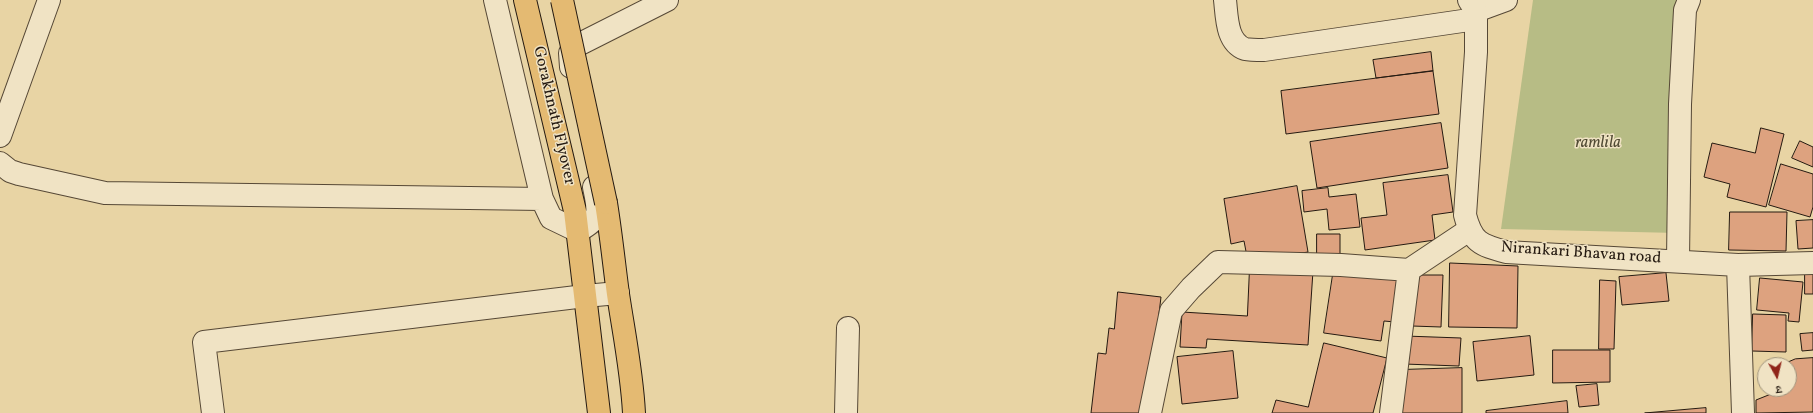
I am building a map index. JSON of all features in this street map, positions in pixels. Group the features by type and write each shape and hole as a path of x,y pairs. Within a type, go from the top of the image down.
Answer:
{"main road":[{"name":"Gorakhnath Flyover","path":"526,0 576,221 599,413"},
{"name":"Gorakhnath Flyover","path":"562,0 606,203 633,390 634,413"}],"street":[{"path":"0,136 4,113 49,0"},
{"path":"496,0 542,199 551,218 591,224 597,215 598,205 570,53 574,47 667,0"},
{"path":"1225,0 1228,28 1235,41 1244,48 1264,50 1506,0"},
{"path":"1678,260 1680,104 1686,10 1689,0"},
{"path":"1150,413 1171,311 1191,288 1218,262 1341,265 1410,270 1469,230 1465,215 1476,52 1474,7"},
{"path":"0,163 10,171 19,174 105,193 542,199"},
{"name":"Nirankari Bhavan road","path":"1469,230 1479,242 1489,247 1506,252 1738,264 1813,263"},
{"path":"1738,264 1743,413"},
{"path":"1391,413 1410,270"},
{"path":"213,413 204,342 618,293"},
{"path":"846,413 848,328"}],"green space":[{"name":"ramlila","path":"1533,0 1692,0 1678,233 1501,229"}],"building":[{"path":"1431,52 1433,71 1376,78 1373,60"},
{"path":"1433,71 1439,114 1286,134 1281,91"},
{"path":"1441,123 1448,168 1317,188 1310,142"},
{"path":"1761,128 1784,134 1766,207 1727,197 1730,184 1704,177 1712,143 1755,153"},
{"path":"1800,141 1813,147 1813,167 1792,158"},
{"path":"1781,164 1813,174 1813,207 1810,217 1769,205"},
{"path":"1448,175 1453,212 1432,215 1435,240 1365,250 1361,218 1387,215 1383,183"},
{"path":"1297,186 1308,252 1248,262 1244,241 1231,244 1224,199"},
{"path":"1328,188 1329,197 1356,194 1360,227 1329,230 1327,209 1304,212 1302,191"},
{"path":"1730,212 1787,212 1786,251 1729,250"},
{"path":"1813,220 1813,248 1798,249 1796,221"},
{"path":"1317,234 1340,234 1340,258 1317,258"},
{"path":"1450,263 1518,266 1517,328 1449,327"},
{"path":"1250,267 1313,271 1308,345 1207,339 1206,348 1180,347 1182,312 1247,316"},
{"path":"1334,268 1402,279 1395,322 1384,321 1381,341 1324,333"},
{"path":"1666,273 1669,301 1622,305 1619,277"},
{"path":"1805,274 1813,274 1813,294 1805,294"},
{"path":"1414,275 1443,275 1441,327 1412,326"},
{"path":"1760,278 1803,282 1799,322 1788,321 1789,313 1757,310"},
{"path":"1600,280 1616,281 1614,349 1599,349"},
{"path":"1118,292 1161,297 1147,413 1091,413 1098,353 1106,354 1109,328 1114,329"},
{"path":"1753,314 1786,315 1786,352 1752,351"},
{"path":"1813,333 1813,350 1802,351 1800,334"},
{"path":"1405,336 1461,338 1459,366 1404,364"},
{"path":"1530,336 1534,375 1477,381 1473,342"},
{"path":"1324,343 1387,358 1373,413 1272,413 1276,400 1308,407"},
{"path":"1553,350 1610,350 1610,382 1553,383"},
{"path":"1233,351 1238,398 1182,404 1177,357"},
{"path":"1813,358 1813,412 1756,413 1756,400 1764,397 1797,397 1797,359"},
{"path":"1462,368 1462,413 1401,413 1400,370"},
{"path":"1597,384 1599,405 1579,407 1576,386"},
{"path":"1567,401 1568,413 1486,413 1486,411"},
{"path":"1706,408 1706,413 1645,413"}]}
